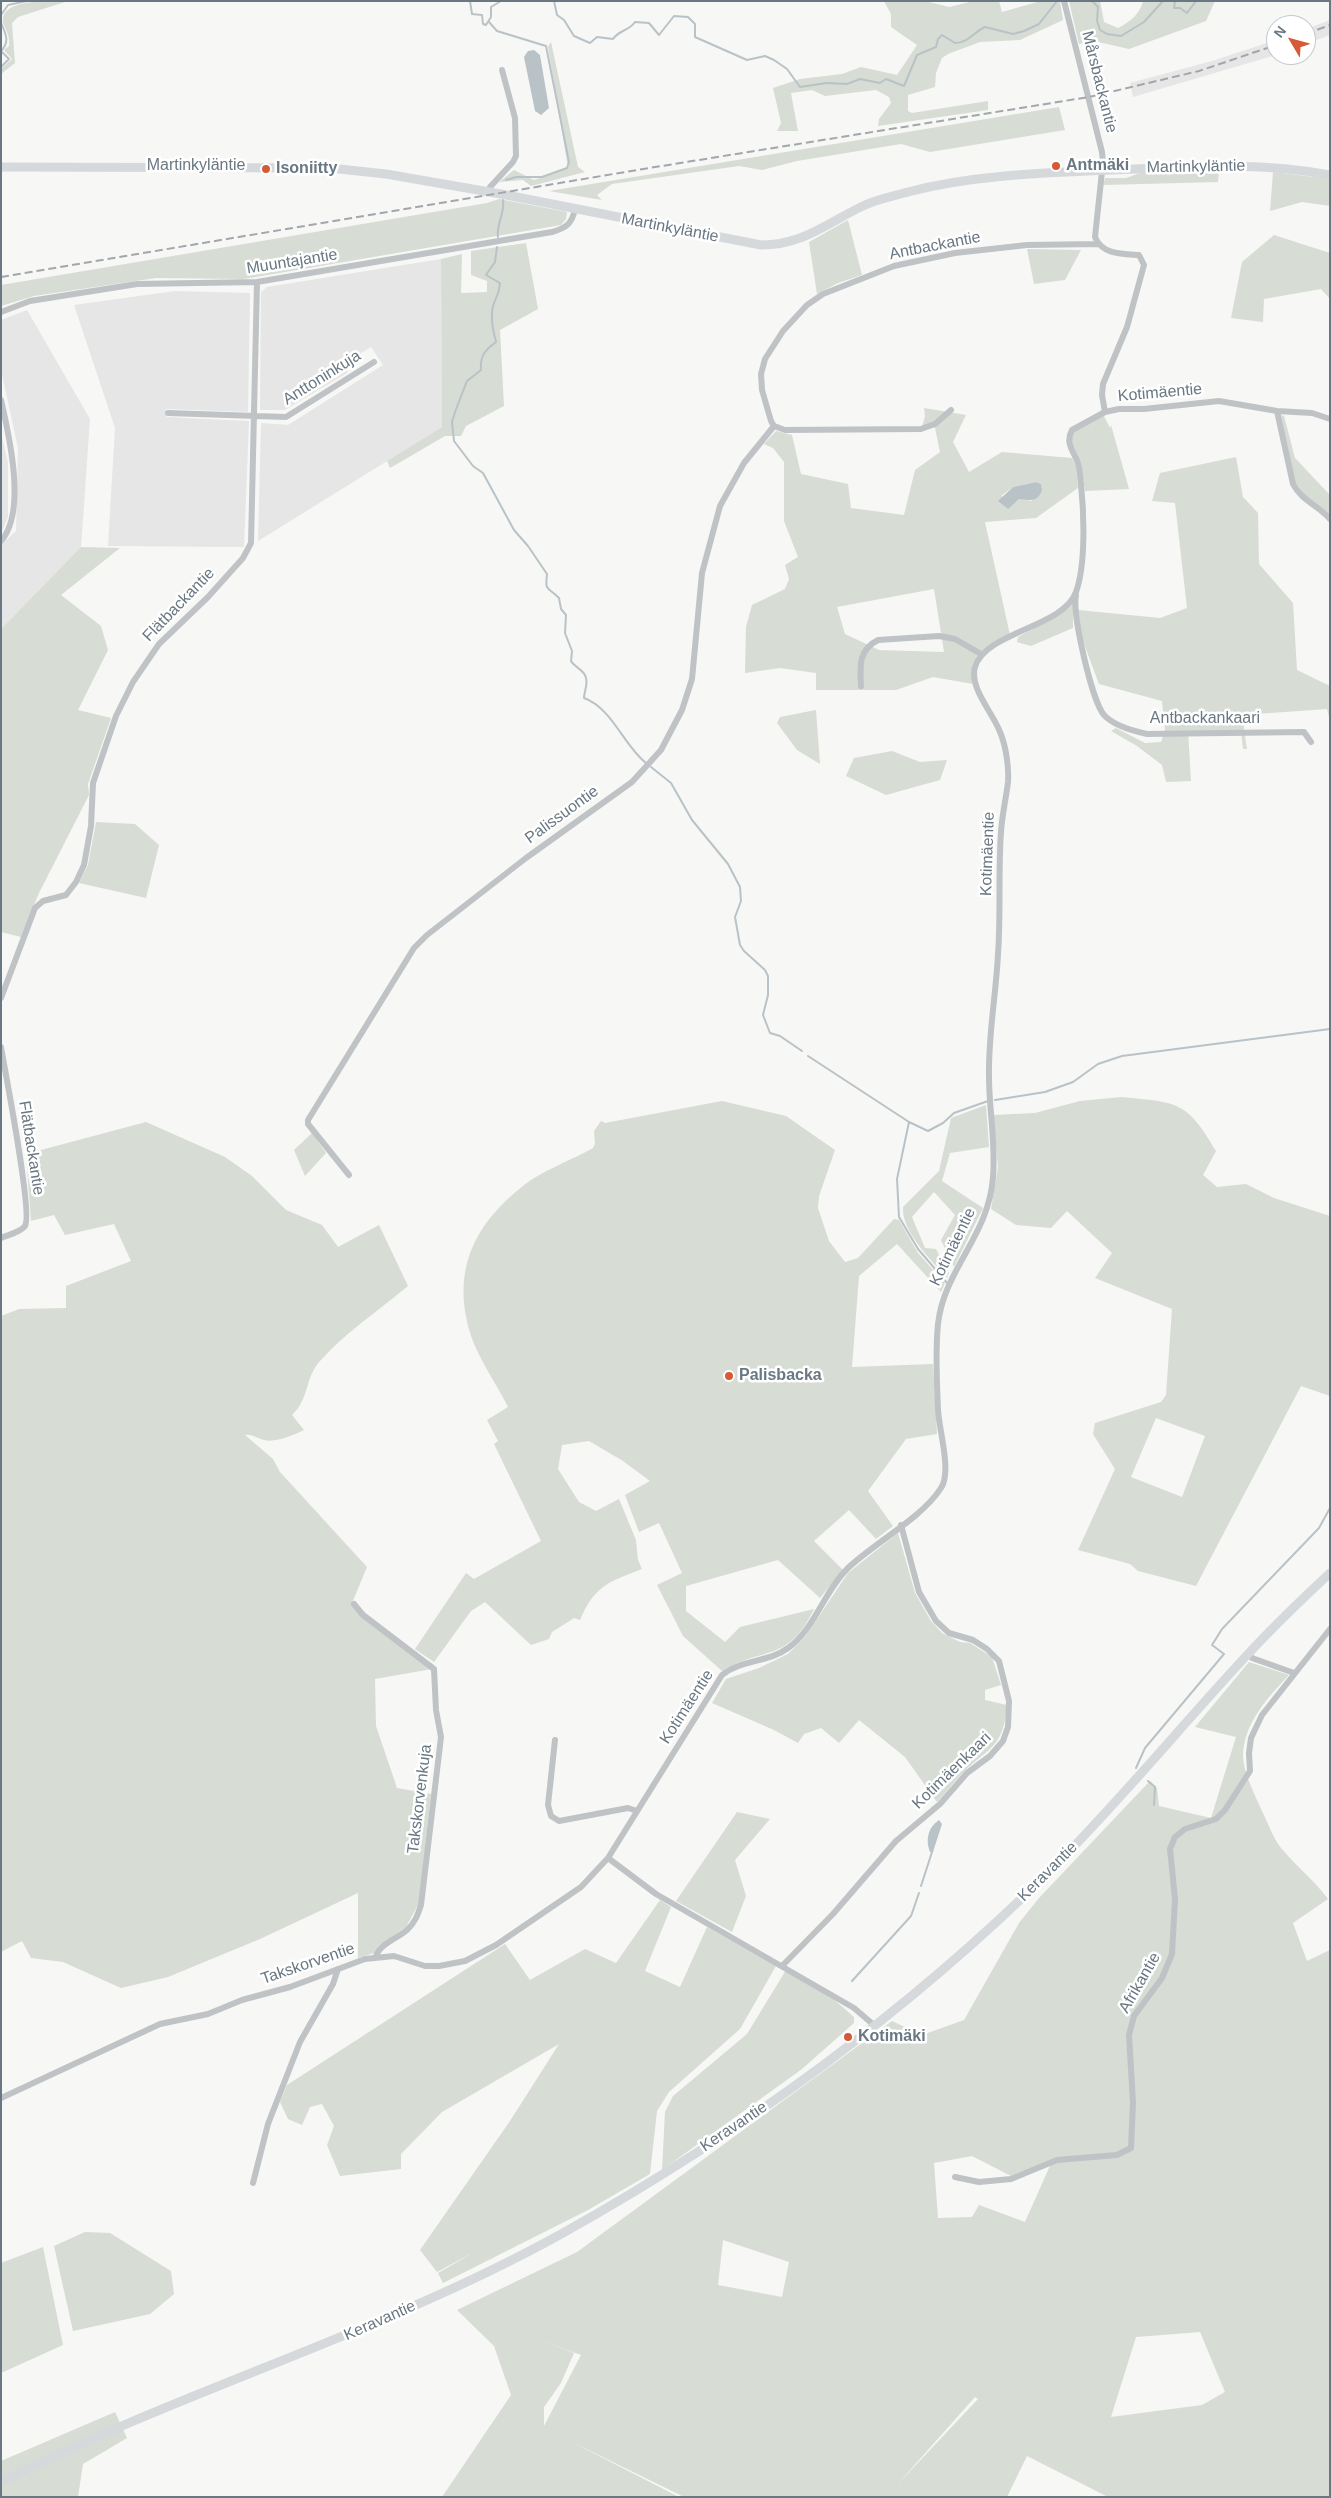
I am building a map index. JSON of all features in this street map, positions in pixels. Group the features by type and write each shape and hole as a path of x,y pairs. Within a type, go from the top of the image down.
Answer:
{"main road":[{"name":"Martinkyläntie","path":"1,166 330,168 386,174 488,192 748,244 777,245 807,237 864,206 912,191 1000,176 1168,167 1274,167 1330,175"},
{"name":"Keravantie","path":"1,2482 162,2408 352,2334 459,2286 562,2234 704,2148 820,2068 875,2026 972,1943 1050,1871 1125,1792 1249,1653 1330,1573"}],"street":[{"name":"Mårsbackantie","path":"1064,1 1098,133 1102,170"},
{"path":"488,192 516,156 515,118 502,70"},
{"path":"1102,170 1095,237 1098,244 1113,253 1139,255 1144,265 1127,327 1102,384 1105,412"},
{"name":"Muuntajantie","path":"1,312 30,302 138,284 256,282 552,232 568,226 574,217 575,209"},
{"name":"Antbackantie","path":"774,426 762,390 761,374 765,359 790,323 807,305 823,294 894,266 954,253 1027,245 1098,244"},
{"name":"Flätbackantie","path":"1,998 35,908 43,901 66,895 82,872 91,826 92,783 116,716 133,682 159,644 208,596 248,550 252,535 256,282"},
{"name":"Anttoninkuja","path":"168,413 286,417 374,362"},
{"path":"1,400 13,462 13,517 11,527 1,541"},
{"name":"Kotimäentie","path":"1076,594 1083,548 1082,488 1079,465 1069,444 1069,435 1072,430 1105,412 1119,409 1144,409 1218,401 1277,411 1312,412 1330,419"},
{"path":"774,426 798,431 906,431 921,429 935,424 951,410"},
{"path":"1277,411 1293,484 1300,495 1322,510 1330,519"},
{"name":"Palissuontie","path":"349,1175 308,1124 308,1120 414,948 427,935 526,858 632,782 661,750 682,710 692,679 702,573 720,506 744,463 774,426"},
{"path":"861,686 863,653 869,645 878,640 938,636 955,639 981,654 987,649 1052,616 1069,603 1076,594"},
{"name":"Antbackankaari","path":"1076,594 1075,612 1078,633 1092,685 1105,716 1129,730 1147,734 1304,732 1311,738 1311,742"},
{"name":"Kotimäentie","path":"608,1858 722,1675 738,1665 774,1656 794,1644 838,1579 848,1568 916,1514 944,1484 946,1472 938,1416 936,1364 938,1323 943,1298 984,1220 993,1178 989,1075 1000,924 1000,834 1008,772 1002,735 975,684 974,671 981,654"},
{"name":"Flätbackantie","path":"1,1047 25,1195 27,1223 24,1228 1,1238"},
{"name":"Kotimäenkaari","path":"782,1966 833,1914 896,1842 940,1804 967,1773 995,1751 1003,1741 1008,1726 1009,1701 999,1661 987,1649 973,1640 949,1632 936,1621 919,1592 901,1525"},
{"name":"Takskorvenkuja","path":"354,1604 363,1615 434,1669 436,1710 441,1737 421,1905 417,1918 408,1929 380,1949 376,1956"},
{"name":"Afrikantie","path":"955,2177 979,2182 1011,2179 1058,2160 1117,2155 1131,2148 1133,2103 1129,2035 1134,2016 1162,1978 1172,1954 1176,1899 1170,1850 1175,1837 1184,1829 1216,1820 1226,1810 1250,1771 1249,1753 1252,1738 1262,1715 1330,1629"},
{"path":"1249,1653 1252,1658 1294,1673"},
{"path":"555,1740 548,1806 551,1816 559,1821 628,1808 637,1811"},
{"path":"608,1858 656,1894 854,2008 875,2026"},
{"name":"Takskorventie","path":"1,2098 160,2024 208,2014 242,2000 281,1990 376,1956 394,1956 425,1966 439,1966 465,1961 477,1956 581,1887 608,1858"},
{"path":"253,2183 268,2124 300,2042 333,1984 338,1969"}],"shaded area":[{"path":"39,1 68,1 18,17 12,23 15,63 1,74 1,69 12,59 4,50 9,46 9,43 3,17 10,8"},
{"path":"884,1 925,1 949,7 974,1 999,1 1002,12 1041,1 1060,1 1063,20 1020,40 980,42 948,54 942,58 936,73 935,87 908,95 908,111 912,113 988,101 988,110 878,126 879,119 891,103 889,97 876,90 825,96 812,90 791,93 798,131 777,131 781,123 773,88 800,79 842,74 861,67 897,75 917,45 891,27 891,14"},
{"path":"1069,1 1100,1 1104,22 1118,28 1134,17 1140,10 1143,1 1215,1 1206,21 1129,49 1094,41 1079,44"},
{"path":"1330,20 1330,35 1316,40 1316,25"},
{"path":"551,42 578,167 585,172 531,186 523,180 499,182 514,170 534,180 568,168 548,47"},
{"path":"1266,43 1266,58 1133,97 1130,83 1212,61"},
{"path":"534,50 540,55 549,108 541,115 535,111 524,57 528,51"},
{"path":"1059,107 1065,130 930,152 901,144 797,161 762,170 739,166 612,184 597,195 602,200 549,191"},
{"path":"1219,170 1218,182 1103,185 1105,178 1126,178 1140,173"},
{"path":"1273,172 1330,179 1330,206 1302,202 1270,211"},
{"path":"499,199 567,212 566,219 561,225 244,279 156,278 34,296 1,306 1,285 487,203"},
{"path":"848,220 862,275 838,283 817,294 809,242"},
{"path":"1274,235 1330,253 1330,299 1321,289 1264,299 1263,322 1231,318 1242,262"},
{"path":"526,243 538,309 500,330 504,406 466,426 461,436 445,436 390,468 387,461 442,427 441,259 462,254 461,293 487,292 487,281 471,275 471,251"},
{"path":"1027,249 1081,250 1065,280 1034,284"},
{"path":"441,259 442,427 258,541 261,423 288,425 383,365 371,347 351,359 347,373 285,410 260,410 261,292 267,287"},
{"path":"175,291 250,293 248,412 166,409 167,417 249,421 244,547 108,546 115,428 74,305"},
{"path":"27,310 90,419 81,547 1,629 1,545 16,531 18,448 1,370 1,320"},
{"path":"924,408 966,415 953,442 969,472 1002,452 1072,458 1076,466 1078,488 1036,518 985,522 1010,635 980,652 973,665 973,684 933,677 896,690 816,690 816,673 780,668 745,673 746,627 752,605 785,589 789,579 785,565 798,557 784,521 784,462 773,448 764,444 776,431 792,435 801,474 848,484 851,508 904,515 915,470 940,452 935,428 932,424 922,427 925,416","holes":["1036,482 1041,484 1041,490 1038,496 1031,501 1019,499 1016,501 1001,496 1013,487","934,589 944,652 879,650 845,634 837,607"]},
{"path":"1281,415 1284,416 1295,458 1330,495 1330,517 1303,494 1295,483"},
{"path":"1104,416 1110,428 1111,425 1129,489 1085,491 1081,463 1072,443 1072,436 1075,431"},
{"path":"1,432 8,463 8,517 1,534"},
{"path":"1236,457 1243,497 1258,513 1259,564 1293,603 1297,670 1330,686 1330,721 1327,709 1242,715 1247,749 1243,749 1241,731 1188,731 1191,781 1166,782 1162,765 1137,746 1111,731 1116,728 1145,743 1161,742 1165,730 1162,701 1099,684 1080,633 1078,610 1160,618 1187,608 1175,503 1152,501 1160,473"},
{"path":"1036,482 1041,484 1042,490 1036,499 1019,499 1008,509 998,501 1013,487"},
{"path":"81,547 120,548 61,595 101,626 108,650 78,710 111,718 88,784 89,795 39,893 21,937 1,932 1,629"},
{"path":"1073,604 1073,628 1031,646 1017,642 1018,637 1058,615"},
{"path":"816,710 820,764 797,750 777,723 780,717"},
{"path":"892,751 920,762 947,760 940,780 886,795 846,776 854,758"},
{"path":"96,822 135,824 159,845 146,898 79,883 88,865"},
{"path":"1122,1097 1168,1103 1179,1107 1197,1122 1216,1151 1203,1175 1217,1187 1246,1184 1274,1198 1330,1216 1330,1396 1301,1386 1196,1586 1138,1571 1130,1564 1078,1550 1115,1469 1093,1434 1095,1423 1161,1402 1166,1395 1172,1309 1095,1278 1112,1253 1067,1211 1051,1228 1016,1225 991,1209 998,1167 993,1115 1035,1113 1080,1101","holes":["1156,1418 1205,1436 1182,1497 1131,1477"]},
{"path":"722,1101 786,1116 835,1150 819,1196 818,1208 829,1241 845,1262 858,1258 894,1219 899,1220 918,1253 945,1283 941,1292 897,1244 859,1276 852,1367 933,1364 937,1434 906,1439 868,1491 893,1526 876,1539 849,1510 814,1541 843,1570 820,1598 778,1560 686,1586 686,1611 725,1642 740,1627 814,1609 795,1638 785,1646 737,1663 722,1671 683,1636 657,1585 682,1573 659,1523 639,1532 625,1495 650,1481 623,1461 589,1441 562,1445 558,1469 579,1502 596,1511 619,1499 636,1540 638,1560 642,1569 604,1586 591,1599 580,1620 574,1618 552,1632 549,1639 531,1645 485,1602 471,1611 434,1662 415,1649 466,1573 474,1579 541,1541 494,1444 498,1441 487,1420 508,1407 474,1345 465,1313 465,1271 470,1252 479,1234 505,1201 523,1186 593,1148 595,1144 594,1131 601,1121 605,1123"},
{"path":"986,1105 989,1147 950,1153 942,1181 983,1208 954,1267 941,1240 955,1215 934,1192 912,1217 925,1248 936,1249 949,1273 947,1278 912,1236 907,1226 903,1207 939,1171 951,1118"},
{"path":"146,1122 225,1157 252,1176 286,1210 322,1225 338,1247 379,1225 408,1286 340,1341 315,1367 304,1396 292,1415 304,1430 284,1438 269,1441 245,1435 273,1459 280,1472 367,1567 352,1603 432,1669 375,1679 376,1726 397,1788 431,1794 419,1903 406,1927 378,1947 374,1953 358,1958 358,1893 260,1939 168,1977 121,1988 63,1962 31,1958 22,1941 1,1952 1,1316 19,1309 66,1308 66,1286 131,1261 114,1224 65,1235 54,1215 31,1221 26,1154"},
{"path":"312,1133 326,1153 305,1176 294,1150"},
{"path":"898,1533 915,1593 931,1621 942,1633 960,1642 970,1643 992,1657 1001,1685 985,1690 985,1700 1007,1705 1005,1720 998,1740 960,1776 937,1802 905,1757 859,1720 839,1743 821,1728 804,1734 798,1743 774,1730 712,1703 726,1679 759,1668 788,1654 805,1637 848,1573"},
{"path":"1249,1662 1289,1675 1265,1702 1252,1722 1247,1733 1243,1757 1250,1784 1276,1840 1287,1855 1328,1899 1293,1923 1307,1961 1330,1950 1330,2497 1108,2497 1027,2456 1007,2497 684,2497 568,2440 679,2497 442,2497 511,2395 494,2346 457,2310 577,2252 892,2021 922,2035 964,2020 1019,1923 1039,1898 1150,1781 1157,1788 1159,1806 1211,1818 1236,1737 1195,1727","holes":["972,2156 1011,2176 1053,2159 1025,2222 979,2205 972,2217 938,2218 934,2163","723,2240 789,2262 782,2297 718,2285","1200,2332 1225,2392 1202,2405 1111,2417 1136,2337","539,2340 581,2355 544,2426 544,2407 561,2383 574,2353","975,2397 978,2399 896,2486"]},
{"path":"737,1812 770,1819 735,1860 746,1896 732,1932 676,1901"},
{"path":"939,1820 942,1824 933,1852 930,1852 928,1834 932,1826"},
{"path":"660,1900 671,1907 645,1971 680,1987 707,1927 776,1966 740,2029 669,2092 657,2111 650,2174 588,2210 443,2283 438,2273 476,2251 437,2272 420,2250 510,2121 559,2044 442,2112 401,2154 401,2169 340,2176 327,2145 334,2126 322,2104 310,2107 302,2125 288,2119 280,2102 287,2085 505,1944 530,1980 585,1949 616,1963"},
{"path":"786,1970 830,1996 854,2017 854,2023 802,2069 662,2170 665,2112 673,2096 747,2034"},
{"path":"85,2232 110,2233 171,2271 174,2294 150,2314 73,2331 54,2246"},
{"path":"43,2247 63,2345 1,2373 1,2263"},
{"path":"115,2412 127,2438 83,2464 78,2497 1,2497 1,2461"}],"waterway":[{"path":"1,15 8,5 27,1"},
{"path":"470,1 472,14 482,15 483,24 486,25 491,17 491,7 501,1"},
{"path":"554,1 557,15 564,20 574,36 590,43 597,37 613,39 635,22 649,23 659,35 674,16 688,17 695,24 695,37 747,60 765,56 774,60 787,69 800,87 827,83 847,84 860,79 880,83 886,79 904,86 917,55 936,47 938,39 942,35 955,43 960,43 985,27 1013,34 1024,31 1039,24 1057,1"},
{"path":"1092,1 1098,7 1097,21 1100,30 1107,34 1121,36 1144,22 1163,1"},
{"path":"1175,1 1174,8 1180,8 1187,13 1196,1"},
{"path":"489,22 497,31 546,46 569,162 567,168 542,177 516,177 506,180"},
{"path":"1,23 6,34 6,44 1,51 9,59 1,67"},
{"path":"498,237 503,200"},
{"path":"497,247 495,262 486,275 500,283 492,315 496,342 484,354 481,361 481,370 467,381 452,422 454,441 473,466 483,473 514,530 528,546 547,574 546,584 549,590 559,598 561,609 566,615 565,633 572,651 571,661 585,675 587,684 584,698 594,703 610,718 638,756 646,763"},
{"path":"651,767 671,783 692,820 728,864 740,887 741,901 735,917 740,945 765,970 768,976 768,995 763,1015 770,1033 780,1036 802,1051"},
{"path":"995,1100 1045,1092 1073,1082 1098,1064 1122,1056 1330,1029"},
{"path":"808,1056 909,1122 928,1131 943,1123 954,1113 988,1101"},
{"path":"909,1122 897,1179 899,1217 918,1249 948,1284"},
{"path":"1136,1768 1145,1748 1224,1654 1212,1645 1222,1629 1319,1528 1330,1508"},
{"path":"1148,1781 1155,1787 1154,1805"},
{"path":"921,1886 932,1852"},
{"path":"852,1981 911,1916 919,1893"}],"railway":[{"path":"1316,30 1330,25"},
{"path":"1,277 637,170 1089,97 1199,71 1266,48"}],"place":[{"name":"Antmäki","path":"1056,166"},
{"name":"Isoniitty","path":"266,169"},
{"name":"Palisbacka","path":"729,1376"},
{"name":"Kotimäki","path":"848,2037"}]}
